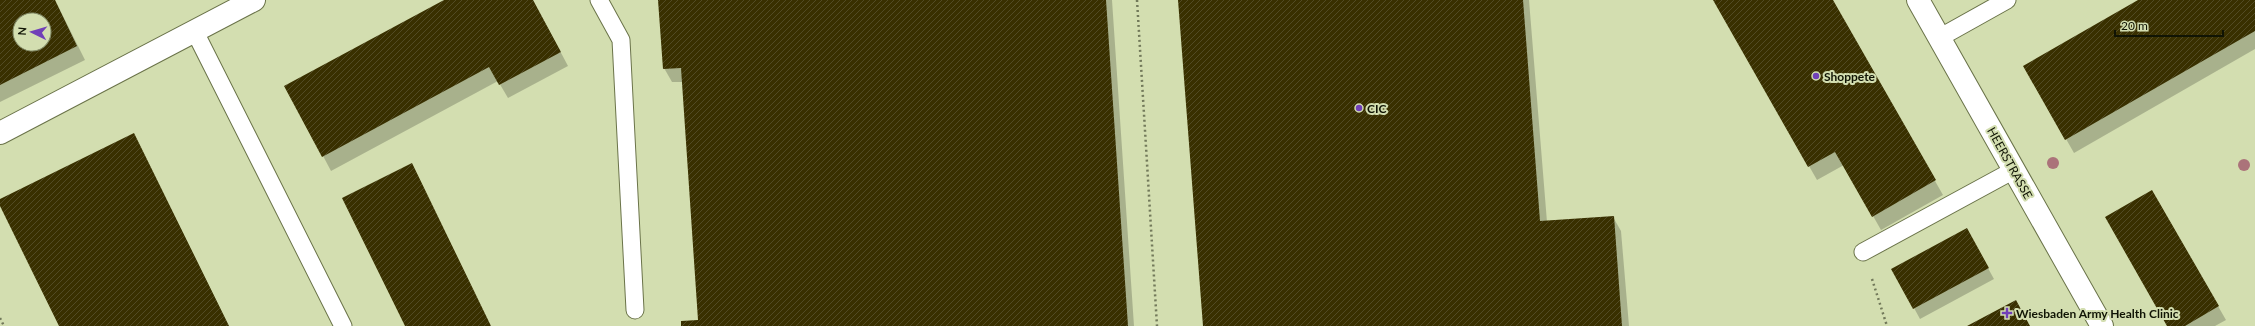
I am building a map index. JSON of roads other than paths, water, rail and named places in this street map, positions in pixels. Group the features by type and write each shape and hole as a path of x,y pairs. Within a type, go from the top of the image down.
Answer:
{"street":[{"path":"0,133 254,0"},
{"name":"HEERSTRASSE","path":"1918,0 2102,326"}],"lane":[{"path":"599,0 621,40 635,310"},
{"path":"1939,38 2007,0"},
{"path":"195,32 343,326"},
{"path":"1863,252 2014,170"}],"place":[{"name":"Shoppete","path":"1816,76"},
{"name":"CIC","path":"1359,108"},
{"name":"Wiesbaden Army Health Clinic","path":"2007,313"}]}
